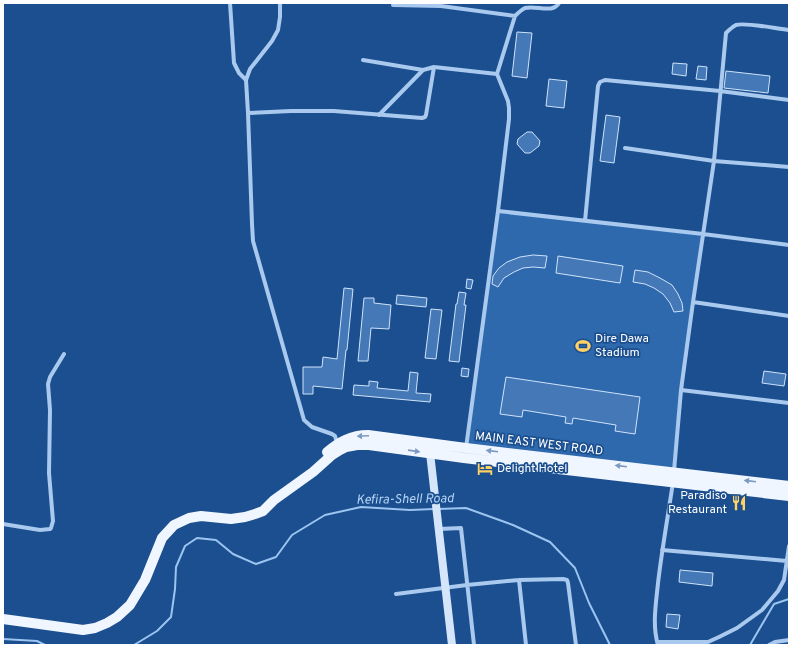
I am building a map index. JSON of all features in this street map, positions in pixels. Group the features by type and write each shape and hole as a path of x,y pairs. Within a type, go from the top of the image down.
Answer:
{"main road":[{"name":"MAIN EAST WEST ROAD","path":"3,619 83,630 95,628 107,623 130,606 145,580 162,538 174,525 189,518 201,516 231,519 244,517 263,511 274,500 303,480 323,456 339,447 347,439 361,435 465,453 673,478 789,496"},
{"name":"MAIN EAST WEST ROAD","path":"673,478 789,486"}],"street":[{"path":"230,3 234,63 246,80"},
{"path":"280,3 278,30 272,41 250,69 246,80 253,241 304,420 312,427 334,435 339,447"},
{"path":"465,453 510,119 508,101 497,74 515,16 526,8 553,9 557,7 559,3"},
{"path":"393,4 441,4 515,16"},
{"path":"789,30 744,24 736,25 726,33 714,161 681,390 673,478 662,550 654,621 658,643 708,642 737,628 762,610 778,591 784,580 789,546"},
{"path":"362,60 423,70 434,67 497,74"},
{"path":"248,113 334,111 422,118 425,117 434,67"},
{"path":"379,115 423,70"},
{"path":"585,221 598,86 600,82 605,80 720,91 789,100"},
{"path":"625,148 714,161 789,167"},
{"path":"498,211 789,245"},
{"path":"693,302 789,316"},
{"path":"3,524 40,530 50,529 52,526 53,521 49,473 50,410 48,384 50,376 64,354"},
{"path":"681,390 789,403"},
{"path":"431,448 438,528 452,645"},
{"path":"438,528 461,528 474,645"},
{"path":"662,550 787,561"},
{"path":"396,594 519,580 563,579 568,582 576,645"},
{"path":"519,580 526,645"},
{"path":"770,645 775,642 789,640"}],"shaded area":[{"name":"Dire Dawa Stadium","path":"498,211 703,234 693,302 674,472 466,448"}],"building":[{"path":"517,32 532,33 527,78 512,76"},
{"path":"673,63 687,64 686,76 672,74"},
{"path":"698,66 707,67 706,80 696,79"},
{"path":"726,71 770,76 768,93 724,88"},
{"path":"549,79 567,81 564,108 546,106"},
{"path":"606,115 620,117 614,163 600,161"},
{"path":"527,132 532,132 540,141 539,146 530,153 525,153 517,144 518,139"},
{"path":"533,255 547,256 545,268 523,268 504,278 498,287 492,284 493,276 499,268 507,262 520,257"},
{"path":"558,256 623,266 620,283 556,273"},
{"path":"635,270 648,272 672,285 682,303 683,311 674,312 670,303 663,294 645,284 633,282"},
{"path":"467,279 473,280 471,289 466,288"},
{"path":"344,288 353,289 342,389 313,386 313,394 303,394 303,367 322,367 323,357 337,359"},
{"path":"459,292 466,293 464,305 466,305 459,362 449,361 456,304"},
{"path":"397,295 427,298 426,307 396,304"},
{"path":"364,298 374,298 374,303 391,305 389,329 371,328 368,361 358,361"},
{"path":"431,309 442,310 436,359 425,358"},
{"path":"462,368 469,369 468,377 461,376"},
{"path":"764,371 786,374 784,386 762,383"},
{"path":"410,372 418,373 416,393 431,394 430,402 353,395 354,385 369,386 369,381 378,382 377,388 408,391"},
{"path":"506,377 640,397 635,434 615,431 616,425 573,418 572,424 565,423 566,417 523,410 522,417 500,414"},
{"path":"680,570 713,573 712,586 679,582"},
{"path":"667,614 680,615 678,629 666,627"}],"waterway":[{"name":"Kefira-Shell Road","path":"134,645 157,631 171,617 176,567 185,546 197,538 216,540 233,554 256,564 276,557 292,535 325,515 361,507 410,510 434,509"},
{"name":"Kefira-Shell Road","path":"438,509 466,508 513,525 550,542 575,568 589,603 610,645"},
{"name":"Kefira-Shell Road","path":"750,645 774,604 789,599"},
{"name":"Kefira-Shell Road","path":"3,639 37,641 45,645"}],"place":[{"name":"Dire Dawa Stadium","path":"583,346"},
{"name":"Delight Hotel","path":"485,469"},
{"name":"Paradiso Restaurant","path":"739,503"}]}
